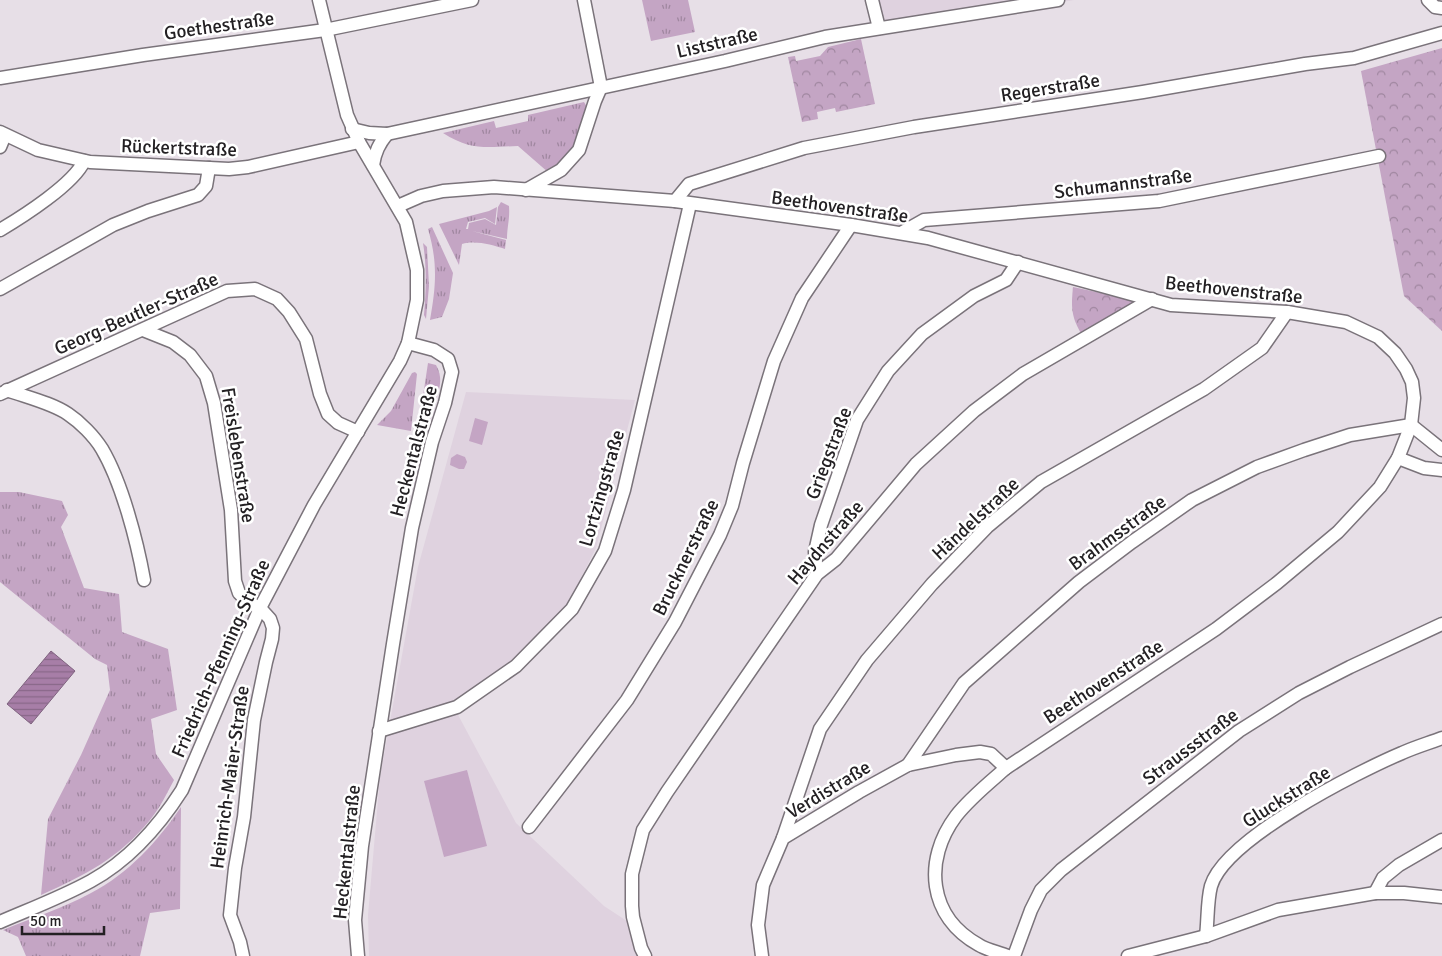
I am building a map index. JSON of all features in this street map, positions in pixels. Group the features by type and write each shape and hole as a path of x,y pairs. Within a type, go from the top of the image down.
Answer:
{"street":[{"path":"319,0 340,90 352,129 398,206 410,233 417,270 417,300 408,342"},
{"name":"Goethestraße","path":"0,78 143,54 326,30 472,0"},
{"path":"526,190 561,170 579,150 594,101 601,86 584,0"},
{"path":"872,0 879,28"},
{"name":"Liststraße","path":"352,129 369,133 388,134 825,37 1058,0"},
{"path":"1428,0 1442,11"},
{"name":"Regerstraße","path":"675,201 689,184 804,148 914,127 1143,92 1305,64 1354,58 1442,32"},
{"path":"0,148 3,133"},
{"name":"Rückertstraße","path":"3,133 38,150 84,161 123,165 209,168 242,168 359,142"},
{"path":"373,164 379,143 388,134"},
{"name":"Schumannstraße","path":"901,233 924,220 1159,201 1379,156"},
{"path":"0,230 29,211 72,178 79,171 84,161"},
{"path":"0,289 112,225 198,195 206,186 209,168"},
{"name":"Beethovenstraße","path":"398,206 420,196 443,191 494,187 675,201 901,233 928,238 1171,305 1287,312 1346,322 1378,337 1395,353 1412,382 1414,398 1410,426 1398,458 1380,487 1360,510 1338,532 1277,583 1216,629 1006,768 988,783 956,816 942,842 936,863 935,885 940,904 956,928 979,945 1008,956"},
{"name":"Lortzingstraße","path":"379,731 457,707 516,666 572,609 605,551 624,490 690,204"},
{"name":"Brucknerstraße","path":"529,827 626,700 675,622 720,535 732,506 774,361 802,298 851,226"},
{"name":"Griegstraße","path":"817,574 816,552 821,525 857,420 888,372 922,334 974,296 1006,280 1018,262"},
{"name":"Georg-Beutler-Straße","path":"4,392 227,291 255,289 277,299 289,312 306,338 320,394 328,414 338,423 358,432"},
{"name":"Haydnstraße","path":"645,956 641,948 632,906 632,874 643,830 667,792 817,574 836,559 916,464 974,411 1023,374 1152,299"},
{"name":"Händelstraße","path":"783,838 820,729 867,660 932,584 987,528 1042,482 1204,389 1262,348 1287,312"},
{"name":"Freislebenstraße","path":"143,330 173,342 190,355 206,376 214,404 231,510 235,581 239,593 248,602 260,608"},
{"name":"Heckentalstraße","path":"358,956 355,920 362,846 379,731 412,528 432,442 445,403 452,372 448,359 434,350 408,342"},
{"name":"Friedrich-Pfenning-Straße","path":"0,922 92,880 123,859 167,814 182,790 260,608 314,506 397,367 408,342"},
{"path":"4,392 67,413 88,431 102,448 117,480 140,559 144,580"},
{"path":"1410,426 1442,450"},
{"name":"Brahmsstraße","path":"908,765 964,683 1079,582 1192,500 1257,467 1304,450 1350,435 1410,426"},
{"path":"1398,458 1424,468 1442,470"},
{"name":"Heinrich-Maier-Straße","path":"243,956 230,915 235,868 244,817 254,720 272,639 273,628 270,619 260,608"},
{"name":"Straussstraße","path":"1014,956 1040,890 1061,870 1238,731 1316,684 1442,624"},
{"name":"Gluckstraße","path":"1206,936 1211,886 1221,868 1232,855 1262,830 1328,790 1402,753 1442,738"},
{"name":"Verdistraße","path":"762,956 758,925 763,885 783,838 908,765 956,754 980,752 991,754 1006,768"},
{"path":"1375,893 1383,878 1398,866 1442,840"},
{"path":"1128,956 1206,936 1278,910 1375,893 1404,893 1442,897"}],"shaded area":[{"path":"869,0 1074,0 876,33"},
{"path":"466,392 635,400 596,548 566,608 457,713 516,823 604,906 633,925 641,956 369,956 368,915 380,777 418,567"},
{"path":"51,651 75,671 31,724 7,704"}],"green space":[{"path":"642,0 688,0 695,32 651,41"},
{"path":"861,39 875,104 836,112 835,108 817,112 818,119 802,122 788,57 795,56 796,61 820,56 828,47"},
{"path":"1442,48 1442,331 1404,296 1361,71"},
{"path":"584,102 587,107 576,149 549,173 518,146 479,147 462,143 443,133 494,121 496,128 528,121 528,115"},
{"path":"501,202 509,206 507,239 472,231 506,240 505,249 478,243 462,244 459,265 439,224 489,211 497,207 495,224 485,218 468,222 466,229 468,229 469,223 485,219 496,225 498,207"},
{"path":"432,227 453,273 449,299 442,317 430,320 435,274 435,264 428,229"},
{"path":"423,243 427,247 429,286 426,319 424,315 426,279"},
{"path":"1073,287 1143,302 1082,335 1073,312"},
{"path":"428,363 436,365 439,373 439,390 418,429"},
{"path":"415,372 417,374 411,431 377,425 391,411 412,373"},
{"path":"475,418 488,422 482,445 469,441"},
{"path":"457,454 465,457 467,462 464,469 450,465 451,458"},
{"path":"0,492 19,492 62,501 68,515 61,527 84,588 119,594 122,632 168,649 177,710 151,719 156,754 174,780 154,815 138,834 113,856 86,873 41,895 48,819 81,755 110,690 107,665 95,659 0,582"},
{"path":"467,770 487,846 444,857 424,781"},
{"path":"181,807 180,909 150,913 140,956 26,956 18,937 3,930 70,903 105,885 141,856"}]}
